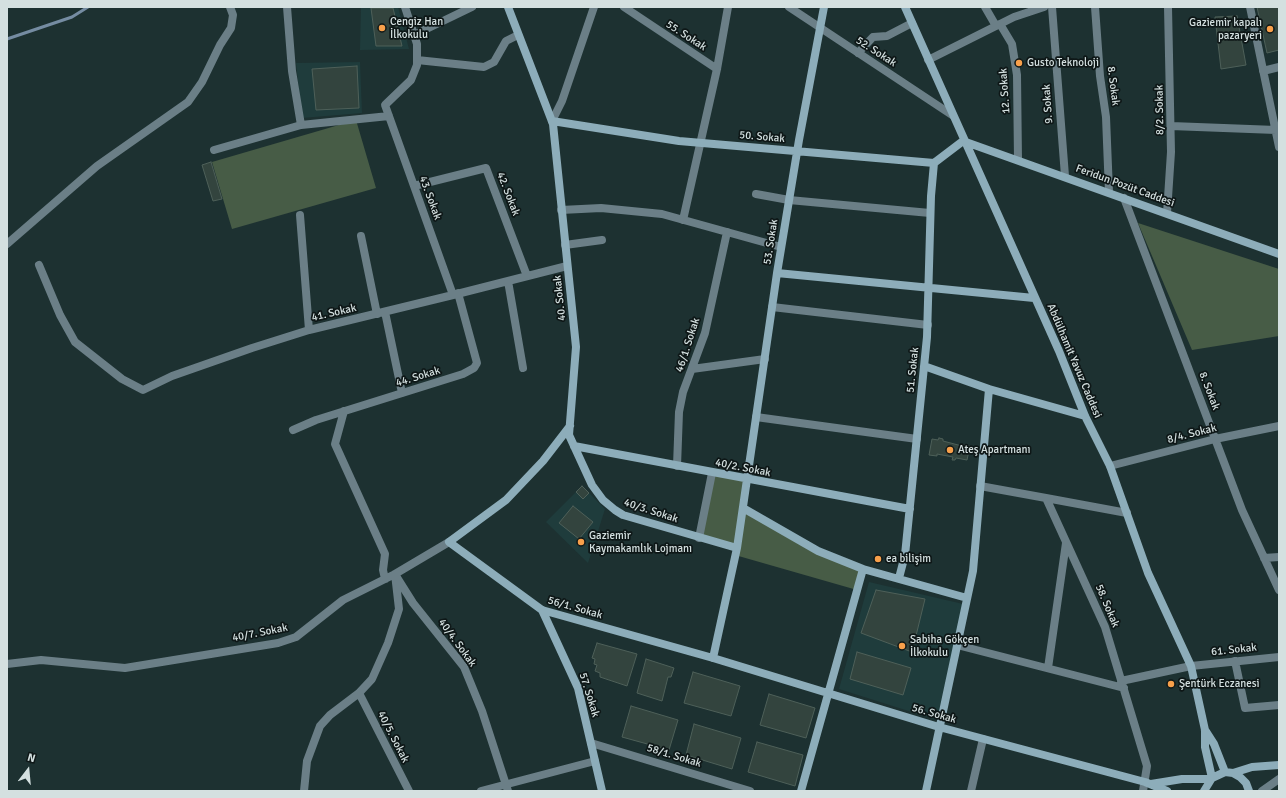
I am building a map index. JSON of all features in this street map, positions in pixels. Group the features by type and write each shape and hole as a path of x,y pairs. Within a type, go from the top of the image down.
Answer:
{"street":[{"path":"7,244 97,166 188,102 202,82 220,45 231,28 233,16 230,7"},
{"path":"287,7 292,71 301,125"},
{"path":"405,7 416,44 416,60 484,66 494,62 506,41 518,35"},
{"path":"414,35 472,7"},
{"name":"40. Sokak","path":"508,7 552,121 576,347 570,426"},
{"path":"552,121 562,101 594,7"},
{"name":"55. Sokak","path":"624,7 717,69"},
{"path":"683,220 717,69 728,7"},
{"name":"52. Sokak","path":"789,7 952,114"},
{"name":"53. Sokak","path":"824,7 797,151 777,273 1034,298"},
{"name":"Abdülhamit Yavuz Caddesi","path":"905,7 1085,416 1110,466 1148,573 1191,666 1205,730 1205,747 1211,778"},
{"name":"12. Sokak","path":"985,7 1012,44 1017,75 1018,160"},
{"path":"928,60 1014,17 1044,7"},
{"name":"9. Sokak","path":"1052,7 1064,176"},
{"name":"8. Sokak","path":"1095,7 1100,76 1106,117 1109,192"},
{"name":"8/2. Sokak","path":"1167,213 1171,152 1168,7"},
{"path":"1250,7 1279,146"},
{"path":"858,53 873,37 887,36 912,23"},
{"name":"43. Sokak","path":"416,60 411,80 385,105 455,294"},
{"path":"1263,71 1279,67"},
{"path":"214,150 301,125 389,116"},
{"name":"50. Sokak","path":"552,121 700,143 934,163"},
{"path":"1171,126 1276,130"},
{"path":"934,163 963,140"},
{"name":"Feridun Pozüt Caddesi","path":"963,140 1279,254"},
{"name":"51. Sokak","path":"899,578 905,556 928,325 930,214 934,163"},
{"name":"42. Sokak","path":"414,186 486,168 527,276"},
{"path":"756,194 789,200 930,214"},
{"name":"8. Sokak","path":"1124,198 1242,510 1279,590"},
{"path":"561,210 600,208 662,214 782,247"},
{"name":"41. Sokak","path":"300,215 309,330 567,266"},
{"name":"46/1. Sokak","path":"677,466 679,412 705,333 726,232"},
{"path":"361,236 402,393"},
{"path":"565,245 602,240"},
{"path":"38,265 60,315 75,342 122,379 143,390 172,376 309,330"},
{"path":"713,658 737,548 777,273"},
{"path":"508,281 523,368"},
{"name":"44. Sokak","path":"293,430 344,411 463,374 474,368 477,363 455,294"},
{"path":"772,306 928,325"},
{"path":"692,369 765,358"},
{"path":"924,366 989,389 1085,416"},
{"path":"926,791 973,571 989,389"},
{"path":"344,411 335,444 385,554 383,570 385,579"},
{"path":"756,417 917,439"},
{"path":"304,791 307,761 320,726 330,715 359,693 372,679 388,643 399,609 395,574 449,542 506,500 543,461 570,426"},
{"name":"40/3. Sokak","path":"570,426 569,435 592,486 597,494 615,510 623,515 737,548"},
{"name":"8/4. Sokak","path":"1110,466 1215,439 1279,426"},
{"name":"40/2. Sokak","path":"574,446 747,480 910,509"},
{"path":"699,538 712,473"},
{"path":"980,486 1127,513"},
{"name":"58. Sokak","path":"1046,498 1105,627 1147,766 1147,783 1143,791"},
{"path":"743,508 818,551 863,569 967,598"},
{"name":"56/1. Sokak","path":"449,542 542,610 713,658"},
{"path":"1048,668 1066,542"},
{"path":"1264,558 1279,556"},
{"path":"801,791 863,569"},
{"name":"40/7. Sokak","path":"7,664 41,660 125,668 278,643 296,637 343,600 395,574"},
{"name":"40/4. Sokak","path":"395,574 413,603 464,667 482,711 506,787"},
{"name":"57. Sokak","path":"542,610 578,688 602,791"},
{"path":"957,645 1048,668 1122,684"},
{"name":"61. Sokak","path":"1122,684 1191,666 1279,657"},
{"name":"56. Sokak","path":"713,658 939,727 1147,783 1167,791"},
{"path":"1235,661 1245,708 1279,705"},
{"name":"40/5. Sokak","path":"359,693 409,791"},
{"name":"Abdülhamit Yavuz Caddesi","path":"1205,730 1229,773"},
{"path":"971,791 983,739"},
{"name":"58/1. Sokak","path":"591,742 750,791"},
{"path":"481,791 506,787 595,761"},
{"path":"1204,791 1211,778 1252,767 1279,765"},
{"path":"1229,773 1244,781 1249,791"},
{"name":"56. Sokak","path":"1147,783 1182,779 1211,778"},
{"path":"1262,791 1279,779"}],"shaded area":[{"name":"Cengiz Han İlkokulu","path":"361,7 398,7 409,49 360,50"},
{"path":"360,62 362,113 302,118 296,63"},
{"name":"Gaziemir Kaymakamlık Lojmanı","path":"582,486 605,509 588,563 546,522"},
{"name":"Sabiha Gökçen İlkokulu","path":"869,582 963,604 937,720 839,689"}],"green space":[{"path":"356,120 376,188 232,229 212,162"},
{"path":"1138,223 1279,269 1279,336 1192,350"},
{"path":"712,473 747,480 743,508 777,528 863,569 857,590 735,555 737,549 699,538"}],"building":[{"name":"Gaziemir kapalı pazaryeri","path":"1257,7 1279,7 1279,50 1267,53"},
{"name":"Cengiz Han İlkokulu","path":"371,8 393,8 402,46 376,46"},
{"path":"1237,16 1246,65 1221,69 1215,17"},
{"path":"357,66 359,108 316,110 312,69"},
{"path":"211,162 222,199 213,201 202,165"},
{"name":"Ateş Apartmanı","path":"939,438 943,439 943,441 962,446 970,446 967,460 956,458 955,460 952,460 953,457 937,454 937,456 929,455 932,439 938,440"},
{"path":"582,486 589,493 583,499 576,492"},
{"name":"Gaziemir Kaymakamlık Lojmanı","path":"573,506 593,522 579,539 559,523"},
{"path":"876,590 925,599 912,652 861,633"},
{"path":"597,643 637,654 627,686 600,677 600,673 595,671 597,665 594,664 595,659 592,658"},
{"name":"Sabiha Gökçen İlkokulu","path":"857,652 911,668 903,695 850,679"},
{"path":"646,659 674,668 671,677 668,677 662,701 637,693"},
{"path":"693,672 740,686 731,716 684,703"},
{"path":"769,694 815,708 806,738 760,725"},
{"path":"631,706 678,720 669,750 622,737"},
{"path":"694,724 741,738 732,769 686,755"},
{"path":"757,742 803,755 795,786 748,772"}],"waterway":[{"path":"7,39 72,17 88,7"}],"place":[{"name":"Cengiz Han İlkokulu","path":"382,28"},
{"name":"Gaziemir kapalı pazaryeri","path":"1270,29"},
{"name":"Gusto Teknoloji","path":"1019,63"},
{"name":"Ateş Apartmanı","path":"950,450"},
{"name":"Gaziemir Kaymakamlık Lojmanı","path":"581,542"},
{"name":"ea bilişim","path":"878,559"},
{"name":"Sabiha Gökçen İlkokulu","path":"902,646"},
{"name":"Şentürk Eczanesi","path":"1171,684"}]}
